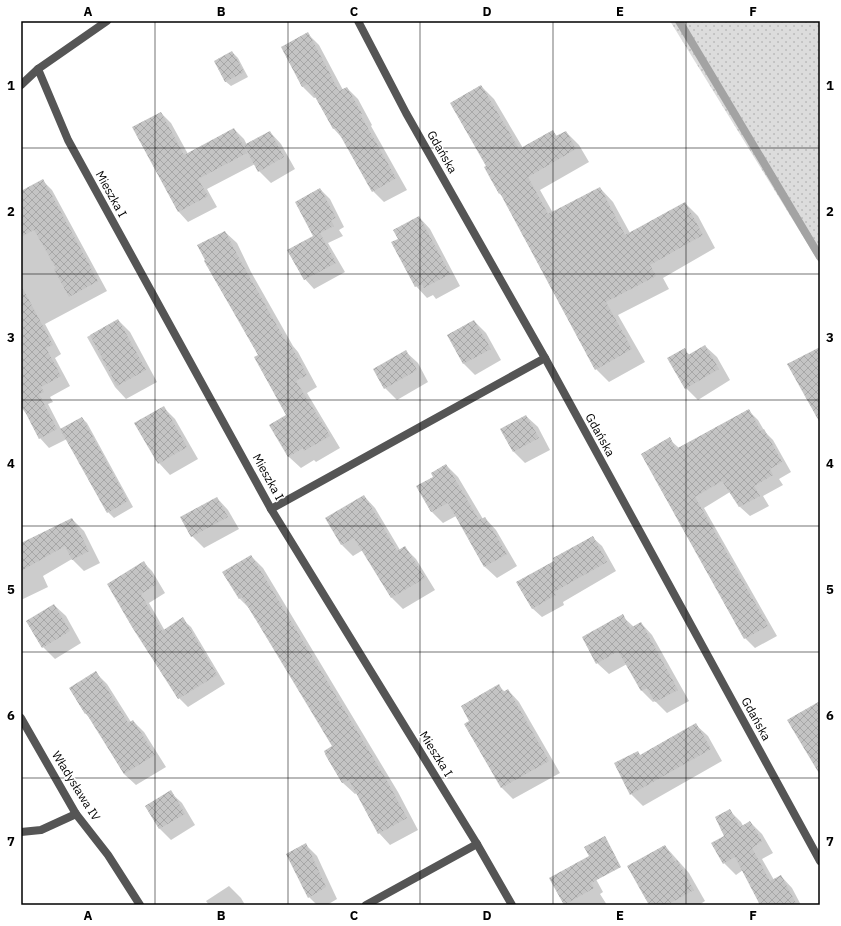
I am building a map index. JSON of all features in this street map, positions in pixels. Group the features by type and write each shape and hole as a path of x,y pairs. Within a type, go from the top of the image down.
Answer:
{"street":[{"path":"21,85 38,69 107,21"},
{"name":"Gdańska","path":"358,21 406,113 545,358 820,861"},
{"name":"Mieszka I","path":"38,69 68,140 271,509 477,844 512,905"},
{"path":"271,509 545,358"},
{"name":"Władysława IV","path":"21,718 76,814 108,855 140,905"},
{"path":"21,832 41,830 76,814"},
{"path":"366,905 477,844"}],"shaded area":[{"path":"670,21 820,21 820,265 817,259"}],"building":[{"path":"308,32 339,91 347,87 362,114 360,114 396,178 372,192 336,128 333,129 308,84 302,87 281,47"},
{"path":"232,51 244,72 225,82 214,61"},
{"path":"481,85 519,149 553,130 556,136 566,131 576,149 528,177 548,214 600,187 625,235 685,202 703,235 650,265 656,276 606,302 632,349 595,370 500,193 499,194 484,167 486,166 450,103"},
{"path":"161,112 184,155 234,128 247,153 198,179 208,196 178,212 132,127"},
{"path":"270,131 284,157 258,172 244,145"},
{"path":"43,179 98,281 69,297 54,269 56,268 34,230 21,237 21,191"},
{"path":"320,188 336,218 331,220 334,226 320,233 336,263 304,280 287,250 313,236 295,202"},
{"path":"419,216 450,274 424,288 422,284 415,287 391,242 398,239 393,230"},
{"path":"225,231 285,340 287,339 307,375 296,381 330,436 304,451 303,448 288,457 269,425 286,415 254,357 258,355 204,261 205,260 197,245"},
{"path":"21,285 53,345 46,348 61,376 41,387 44,392 39,394 57,429 39,439 21,404"},
{"path":"118,319 146,370 117,386 90,335"},
{"path":"474,320 491,349 463,364 447,335"},
{"path":"705,345 719,369 685,389 667,358 685,348 688,355"},
{"path":"820,347 820,423 787,364"},
{"path":"406,350 417,370 384,389 373,369"},
{"path":"164,406 187,447 158,464 134,423"},
{"path":"749,409 761,431 764,429 782,462 770,469 773,475 754,486 760,496 739,507 722,481 695,497 768,626 744,639 641,454 670,437 676,449"},
{"path":"526,415 539,438 513,452 500,429"},
{"path":"82,417 128,501 107,513 60,429"},
{"path":"446,464 479,520 485,517 507,554 484,567 448,503 431,512 416,486 433,477 431,473"},
{"path":"364,495 397,551 405,546 425,578 391,598 354,538 341,545 325,518"},
{"path":"217,497 228,517 191,537 180,517"},
{"path":"72,518 89,551 72,560 65,546 21,571 21,543"},
{"path":"593,536 607,562 554,592 556,595 532,609 516,582 554,561 553,558"},
{"path":"251,555 386,779 407,818 378,834 349,780 342,783 326,756 324,751 332,746 242,597 239,599 222,572"},
{"path":"144,561 157,584 141,594 162,631 183,617 217,675 178,699 132,627 107,584"},
{"path":"54,604 70,631 42,648 26,621"},
{"path":"623,614 630,628 641,622 678,690 655,702 647,688 641,691 618,651 596,664 582,637"},
{"path":"96,671 128,723 133,720 155,755 124,774 69,688"},
{"path":"499,684 503,692 508,689 549,761 501,788 464,724 469,721 461,706"},
{"path":"820,701 820,775 787,720"},
{"path":"696,723 711,749 630,795 614,763 638,751 640,755"},
{"path":"171,790 185,814 159,829 145,806"},
{"path":"730,809 740,827 750,821 762,841 752,848 770,881 781,875 797,905 760,905 735,857 723,864 711,843 724,836 715,817"},
{"path":"605,836 621,867 591,883 594,888 564,905 549,878 589,856 584,847"},
{"path":"306,843 326,887 308,898 286,854"},
{"path":"665,845 675,862 677,860 694,890 667,905 649,905 627,866"}],"waterway":[{"path":"679,21 820,257"}]}
